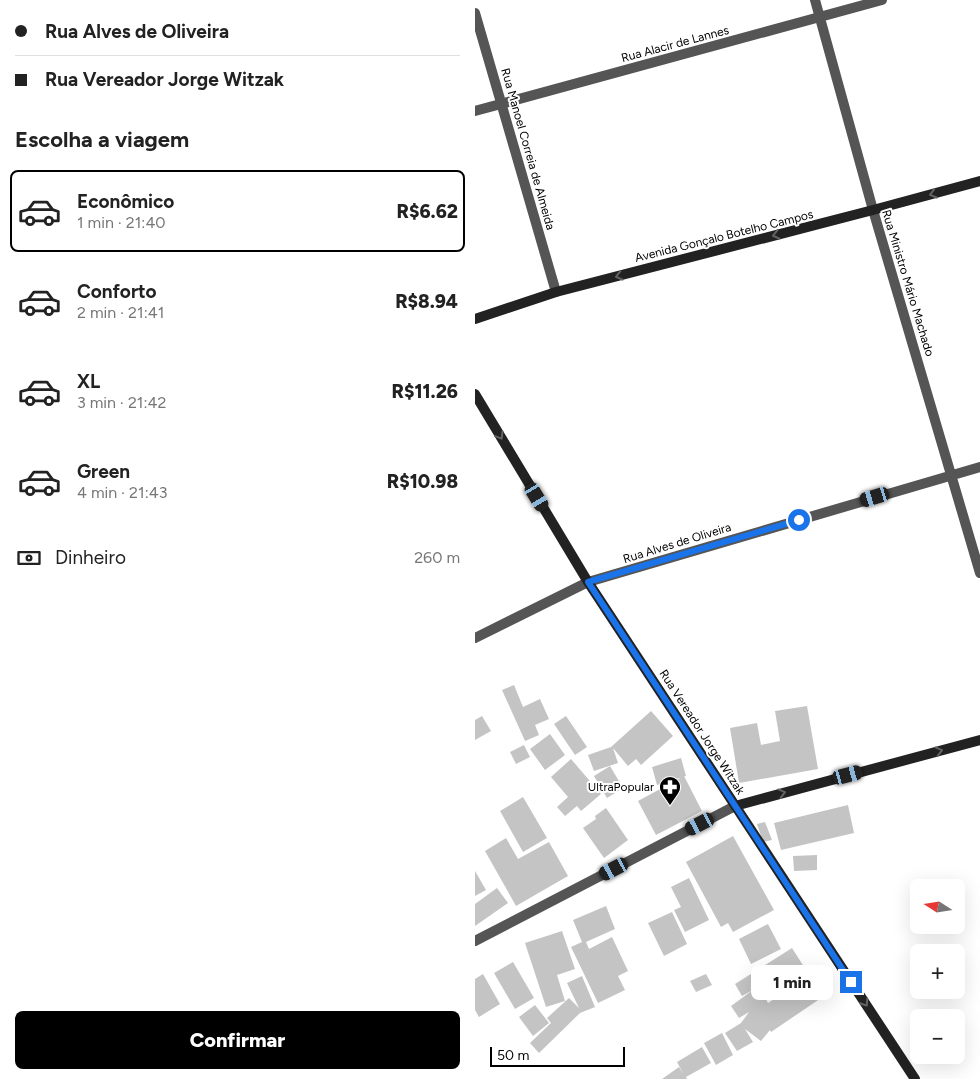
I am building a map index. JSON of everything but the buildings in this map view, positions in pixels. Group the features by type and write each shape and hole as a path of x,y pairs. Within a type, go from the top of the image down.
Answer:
{"street":[{"name":"Rua Ministro Mário Machado","path":"815,0 873,210 980,573"},
{"name":"Rua Alacir de Lannes","path":"475,111 882,0"},
{"name":"Rua Manoel Correia de Almeida","path":"475,13 555,292"},
{"name":"Avenida Gonçalo Botelho Campos","path":"475,319 555,292 980,181"},
{"name":"Rua Vereador Jorge Witzak","path":"475,394 588,582 915,1079"},
{"name":"Rua Alves de Oliveira","path":"475,638 588,582 980,467"},
{"path":"475,941 735,806 980,740"}],"place":[{"name":"UltraPopular","path":"670,806"}],"route":[{"path":"799,520 588,582 851,982"}]}
